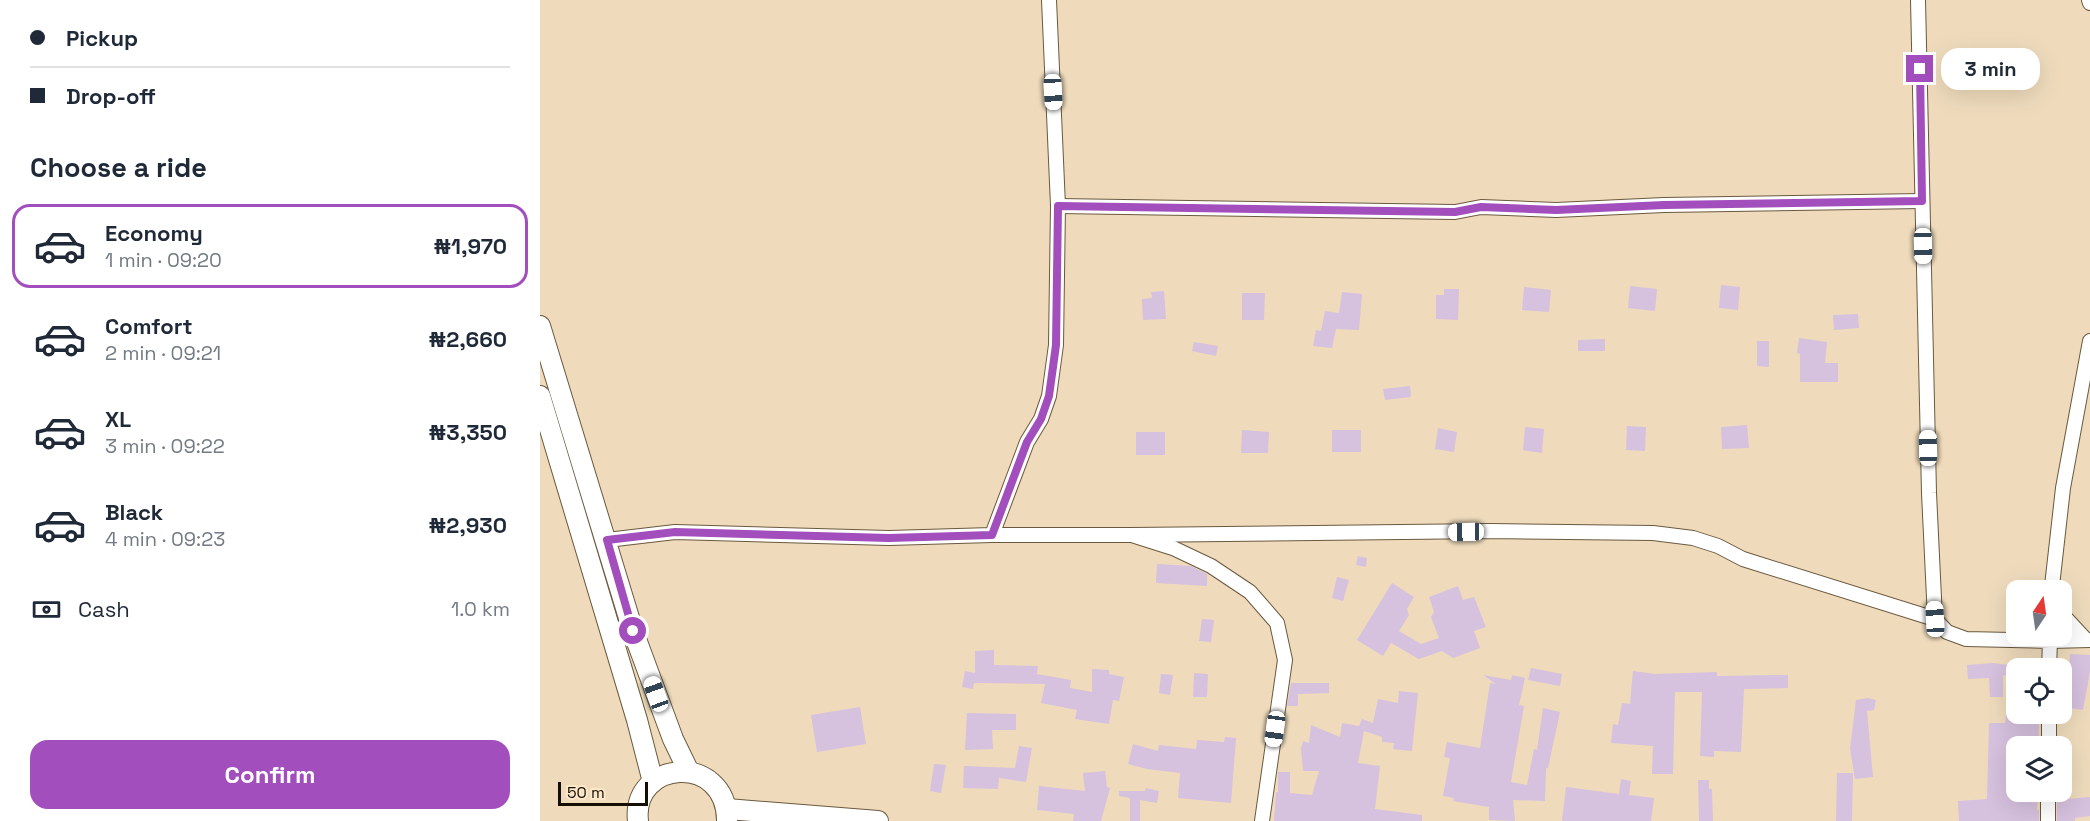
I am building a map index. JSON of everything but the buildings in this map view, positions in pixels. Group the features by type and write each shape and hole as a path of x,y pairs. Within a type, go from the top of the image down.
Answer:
{"main road":[{"path":"540,326 633,631 673,739 689,772"},
{"path":"540,396 637,720 653,782"},
{"path":"636,819 642,797 653,782 670,773 689,772 710,780 718,789 727,815 771,814 878,821"},
{"path":"751,821 771,814"}],"street":[{"path":"992,535 1027,442 1041,419 1049,396 1056,345 1058,206 1049,0"},
{"path":"1918,0 1929,493 1935,619"},
{"path":"1058,206 1455,212 1481,207 1556,210 1664,205 1922,201"},
{"path":"2053,580 2063,488 2090,341"},
{"path":"607,540 675,532 889,538 1478,531 1653,533 1718,546 1743,559 1935,619 1947,632 1966,639 2006,640"},
{"path":"1132,535 1173,548 1211,566 1250,592 1277,623 1284,660 1262,821"},
{"path":"2072,625 2088,640"},
{"path":"2072,640 2088,640"},
{"path":"2048,802 2048,821"}],"route":[{"path":"633,631 607,540 675,532 889,538 992,535 1027,442 1041,419 1049,396 1056,345 1058,206 1455,212 1481,207 1556,210 1664,205 1922,201 1920,69"}]}
